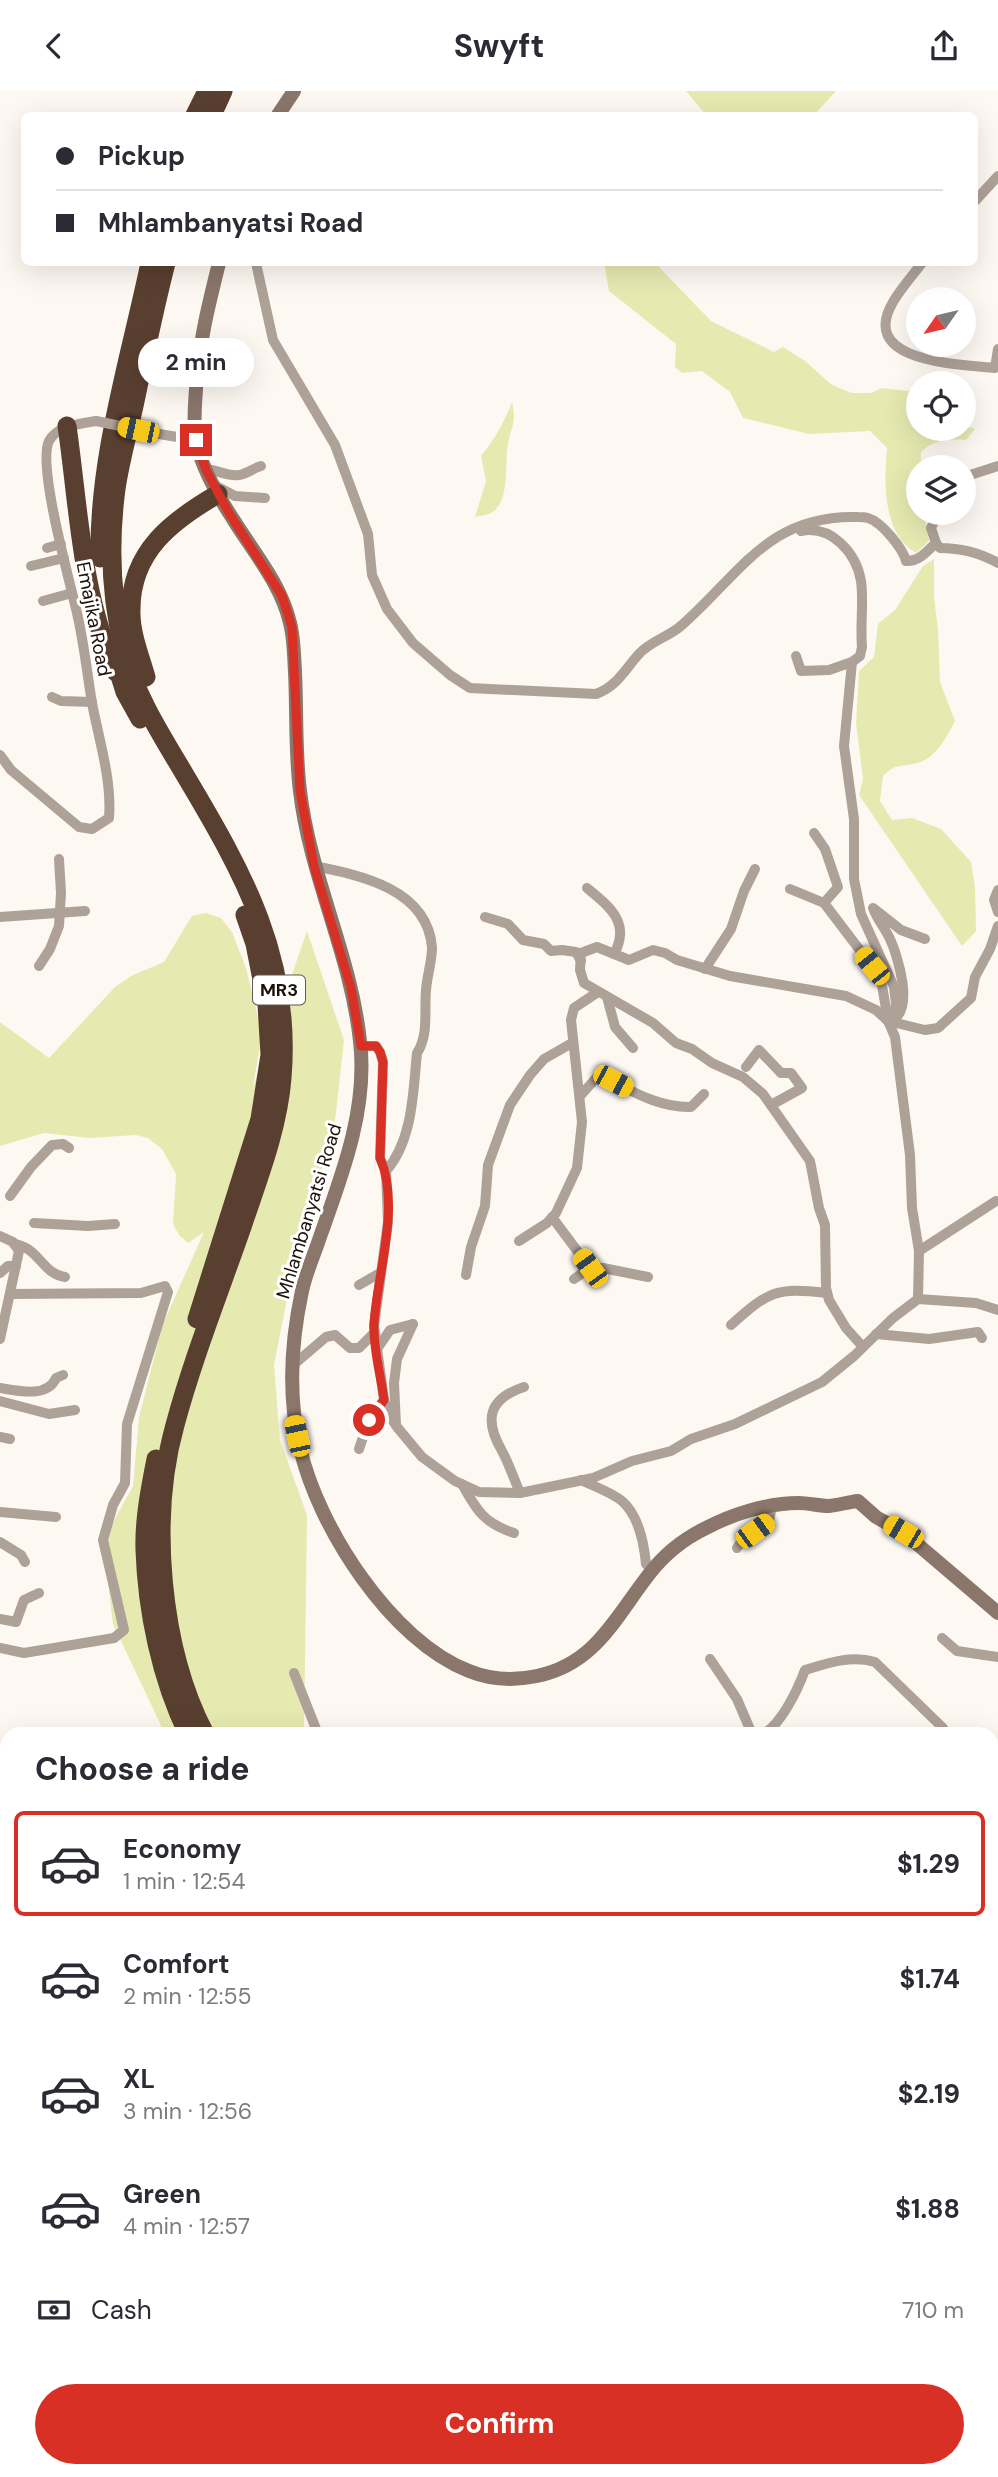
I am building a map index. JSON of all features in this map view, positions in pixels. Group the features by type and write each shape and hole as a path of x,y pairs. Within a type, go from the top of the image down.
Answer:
{"highway":[{"path":"196,112 207,91"},
{"path":"213,112 223,91"},
{"name":"MR3","path":"149,266 114,428 100,527 101,599 125,692 212,841 238,895 255,944 267,1005 270,1055 260,1119 161,1429 148,1503 145,1550 151,1609 163,1667 184,1727"},
{"name":"MR3","path":"165,266 116,489 112,543 114,602 125,655 147,711 230,852 250,893 270,944 283,1009 282,1080 269,1145 174,1427 161,1520 162,1566 169,1621 179,1668 202,1727"},
{"path":"67,426 82,547 94,614 102,643 125,692"},
{"path":"197,795 150,687 138,652 131,609 134,586 142,562 158,537 216,489"}],"main road":[{"path":"280,112 294,91"},
{"name":"Mhlambanyatsi Road","path":"218,266 199,344 196,440 216,489 282,596 292,627 300,791 314,866 351,988 361,1046 359,1108 341,1175 302,1288 292,1366 294,1418 301,1454 326,1517 341,1546 366,1583 416,1638 448,1661 485,1676 512,1681 559,1671 580,1659 596,1645 652,1570 681,1543 728,1518 772,1506 801,1503 829,1506 858,1501 876,1517 903,1532 998,1613"}],"street":[{"path":"978,198 998,176"},
{"path":"257,266 273,340 338,451 368,534 372,575 387,610 413,643 450,675 470,688 596,694 608,689 631,666 637,655 651,643 677,630 760,549 795,526 830,518 869,518 880,525 903,552 906,561 919,559 936,543"},
{"path":"920,266 892,303 886,320 888,335 893,344 901,351 918,357 997,370 998,349"},
{"path":"67,426 96,421 196,440"},
{"name":"Emajika Road","path":"0,755 10,770 79,827 92,829 109,818 106,774 98,760 92,702 45,458 50,440 67,426"},
{"path":"976,473 998,465"},
{"path":"206,469 239,475 261,466"},
{"path":"216,489 235,496 265,498"},
{"path":"781,534 830,524 846,525 862,517"},
{"path":"932,525 930,529 940,548 951,548 960,552 967,550 998,563"},
{"path":"796,656 801,671 829,670 852,662 860,656 862,647 861,580 842,542 814,528"},
{"path":"47,548 61,544"},
{"path":"31,566 64,558"},
{"path":"43,601 72,593"},
{"path":"852,662 844,745 854,819 854,879 861,915 894,986 895,1004 893,1015 888,1021"},
{"path":"52,697 61,701 92,702"},
{"path":"814,833 825,849 838,887 824,903"},
{"path":"39,966 57,936 61,893 59,859"},
{"path":"314,866 332,868 380,882 407,899 420,913 428,928 432,949 423,1042 417,1053 405,1137 394,1161 386,1171"},
{"path":"705,969 731,929 755,869"},
{"path":"587,888 616,916 621,941 614,954"},
{"path":"790,889 824,903 872,966 882,985 888,1021 895,1037 910,1155 912,1207 919,1251 918,1299"},
{"path":"998,890 994,899 998,912"},
{"path":"888,1021 898,1017 902,1011 903,992 896,953 873,908 901,930 925,939"},
{"path":"0,917 85,911"},
{"path":"485,917 508,924 523,940 544,944 551,951 576,952 581,961"},
{"path":"863,1347 845,1328 827,1293 825,1225 810,1161 771,1105 763,1094 743,1077 676,1043 653,1023 583,983 581,953 597,947 629,960 653,950 705,969 765,983 846,996 876,1010 888,1021 925,1030 938,1028 951,1019 971,998 975,977 990,949 998,926"},
{"path":"519,1241 552,1217 577,1168 582,1122 570,1020 574,1008 603,994"},
{"path":"603,994 615,1027 633,1048"},
{"path":"466,1275 471,1247 485,1206 488,1165 510,1105 544,1059 572,1043"},
{"path":"361,1046 376,1046 383,1062 380,1158 386,1171 388,1221 374,1333 384,1400 388,1415 422,1457 462,1485 479,1492 520,1493 581,1480 632,1461 671,1451 691,1439 735,1423 822,1382 918,1299 976,1303 998,1310"},
{"path":"746,1066 759,1050 781,1073 791,1073 802,1088 771,1105"},
{"path":"580,1095 599,1075 673,1108 691,1107 704,1094"},
{"path":"10,1196 31,1167 52,1145 63,1144 69,1148"},
{"path":"919,1251 996,1201"},
{"path":"552,1217 590,1268"},
{"path":"34,1223 88,1226 115,1224"},
{"path":"0,1236 31,1250 53,1275 65,1277"},
{"path":"0,1339 19,1251 14,1243"},
{"path":"0,1273 8,1266 16,1266"},
{"path":"574,1279 590,1268 648,1276"},
{"path":"359,1285 380,1273"},
{"path":"0,1648 24,1653 114,1638 124,1630 103,1540 113,1504 125,1483 127,1424 168,1292 165,1286 141,1293 10,1294"},
{"path":"731,1325 769,1294 797,1289 827,1293"},
{"path":"377,1349 390,1330 414,1324 397,1359 394,1383 397,1427"},
{"path":"876,1334 929,1339 978,1332 982,1338"},
{"path":"292,1366 326,1337 335,1335 350,1348 359,1348 374,1333"},
{"path":"0,1388 28,1385 47,1390 53,1386 56,1378 63,1375"},
{"path":"520,1493 490,1427 492,1414 500,1399 506,1393 524,1387"},
{"path":"359,1449 369,1420 384,1400"},
{"path":"0,1401 49,1414 75,1410"},
{"path":"581,1480 621,1501 638,1528 646,1564 652,1570"},
{"path":"462,1485 477,1511 496,1527 514,1533"},
{"path":"737,1548 743,1539 769,1521 772,1506"},
{"path":"0,1512 56,1517"},
{"path":"0,1542 20,1555 25,1562"},
{"path":"0,1619 16,1622 24,1599 39,1593"},
{"path":"942,1638 957,1651 998,1657"},
{"path":"773,1727 798,1689 806,1670 830,1662 862,1658 875,1662 942,1727"},
{"path":"710,1659 737,1699 749,1727"},
{"path":"295,1673 315,1727"}],"green space":[{"path":"686,91 836,91 817,112 704,112"},
{"path":"605,266 660,266 711,321 774,352 783,347 805,361 832,385 852,393 871,393 882,388 906,391 906,441 942,441 931,445 921,455 906,455 906,525 926,525 929,541 916,553 897,533 891,520 886,491 887,448 870,431 809,434 743,418 730,392 702,371 682,373 675,367 676,344 609,291"},
{"path":"512,402 514,420 508,445 502,500 491,513 475,517 486,481 481,456 499,430"},
{"path":"934,559 940,682 955,721 939,748 927,759 894,768 883,776 880,801 892,820 912,818 941,829 971,862 975,887 976,931 962,946 859,795 863,779 856,723 859,671 874,657 878,624 895,610 923,566"},
{"path":"206,913 221,918 232,932 246,968 262,1034 253,1087 307,931 344,1040 334,1130 296,1253 274,1365 280,1440 307,1515 304,1727 162,1727 113,1624 103,1540 133,1486 139,1417 162,1326 204,1232 188,1243 179,1235 173,1224 176,1174 162,1149 148,1138 136,1135 89,1138 44,1133 0,1146 0,1022 49,1058 115,987 131,976 164,962 192,916"}],"route":[{"path":"196,440 218,494 282,596 292,627 300,791 312,858 351,988 361,1046 376,1046 383,1062 380,1158 386,1171 388,1221 374,1333 384,1400 369,1420"}]}
